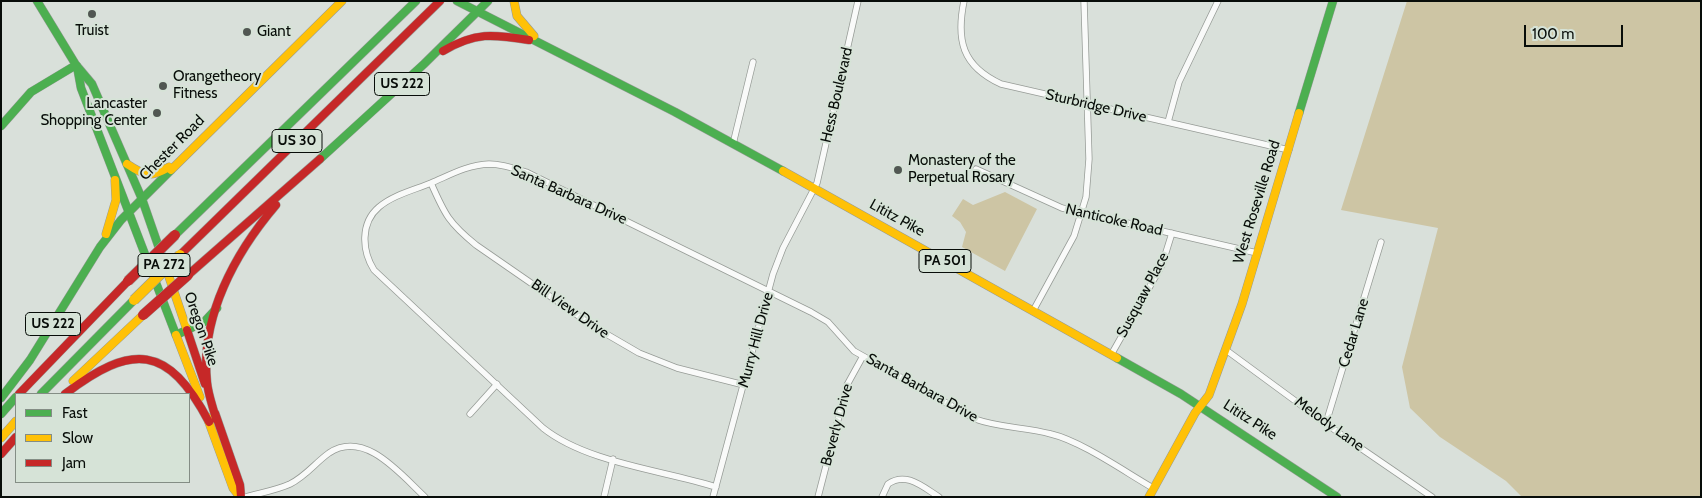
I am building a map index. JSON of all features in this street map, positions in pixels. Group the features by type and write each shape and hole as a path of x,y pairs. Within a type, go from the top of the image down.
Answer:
{"main road":[{"name":"Oregon Pike","path":"37,1 76,65 92,84 142,199 187,330 233,488 240,497"},
{"name":"Chester Road","path":"100,246 130,211 342,1"},
{"name":"US 30","path":"20,393 128,281 416,1"},
{"name":"US 30","path":"42,393 134,300 440,1"},
{"name":"Lititz Pike","path":"457,1 542,43 732,144 1033,311 1200,406 1337,497"},
{"path":"477,11 488,1"},
{"path":"514,1 517,16 523,25 542,43"},
{"name":"West Roseville Road","path":"1151,492 1208,395 1226,350 1289,150 1333,1"},
{"name":"US 222","path":"61,393 143,315 242,229 424,64 477,11"},
{"path":"424,64 457,42 483,34 491,33 542,43"},
{"name":"Oregon Pike","path":"76,65 81,88 114,169 176,335 213,420"},
{"path":"1,126 31,92 76,65"},
{"path":"123,159 137,173 149,175 164,171 194,148"},
{"path":"176,335 211,317 230,272 249,238 272,210 325,154"},
{"name":"US 222","path":"1,398 41,344 100,246 111,222 116,200 114,169"},
{"path":"213,420 207,381 211,333 216,308"},
{"path":"67,393 106,367 119,361 143,358 161,364 181,377 213,420"},
{"path":"1,414 15,398"},
{"path":"1,438 15,422"},
{"path":"1,454 15,438"}],"street":[{"name":"Hess Boulevard","path":"814,189 858,1"},
{"name":"Sturbridge Drive","path":"964,1 960,36 965,52 982,74 1011,87 1289,150"},
{"path":"1033,311 1064,255 1082,213 1089,181 1084,1"},
{"path":"1168,122 1178,82 1218,1"},
{"path":"732,144 753,62"},
{"name":"Santa Barbara Drive","path":"716,487 613,459 562,442 543,428 379,275 367,256 364,247 365,232 374,211 392,198 472,166 491,164 512,167 561,188 825,320 851,348 863,356 975,419 992,425 1039,431 1059,436 1151,492"},
{"name":"Nanticoke Road","path":"976,169 1045,202 1082,213 1257,253"},
{"name":"Bill View Drive","path":"431,183 444,211 455,228 476,245 615,340 654,360 744,385"},
{"name":"Murry Hill Drive","path":"713,497 768,291 783,248 814,189"},
{"name":"Susquaw Place","path":"1110,355 1162,264 1172,233"},
{"name":"Cedar Lane","path":"1326,423 1381,242"},
{"name":"Melody Lane","path":"1226,350 1432,497"},
{"name":"Beverly Drive","path":"818,497 847,385 863,356"},
{"path":"470,414 498,384"},
{"path":"246,497 288,485 306,474 331,452 348,446 374,452 425,497"},
{"path":"604,497 613,459"},
{"path":"882,497 888,484 901,478 908,479 939,497"}],"shaded area":[{"path":"1407,1 1701,1 1701,497 1522,497 1506,481 1440,437 1410,408 1402,367 1438,228 1341,210"},
{"path":"1005,192 1037,209 1005,271 962,247 966,232 960,222 952,216 963,199 973,205"}],"traffic: fast":[{"path":"37,1 76,65 92,84 142,199 166,268"},
{"path":"175,235 416,1"},
{"path":"457,1 675,112 783,171"},
{"path":"320,159 424,64 488,1"},
{"path":"1299,113 1333,1"},
{"path":"1,126 31,92 76,65"},
{"path":"77,66 81,88 176,335 204,322 217,308"},
{"path":"1,398 30,360 100,247 121,220 171,170"},
{"path":"42,393 134,300"},
{"path":"1117,358 1181,394 1337,497"},
{"path":"1,414 15,398"}],"traffic: slow":[{"path":"171,170 342,1"},
{"path":"514,1 517,16 534,36"},
{"path":"1149,497 1195,413 1209,395 1242,304 1299,113"},
{"path":"127,164 138,171 148,174 157,173 169,167"},
{"path":"783,171 1117,358"},
{"path":"106,234 116,200 115,180"},
{"path":"134,300 180,255"},
{"path":"166,268 187,330"},
{"path":"73,381 143,315"},
{"path":"176,335 200,397"},
{"path":"207,417 233,488 240,497"},
{"path":"1,438 15,422"}],"traffic: jam":[{"path":"180,255 440,1"},
{"path":"443,51 465,40 484,36 529,40"},
{"path":"188,275 320,159"},
{"path":"216,419 209,396 206,358 215,310 223,287 234,265 276,205"},
{"path":"128,281 175,235"},
{"path":"143,315 188,275"},
{"path":"20,393 128,281"},
{"path":"187,330 205,384"},
{"path":"66,393 89,377 110,366 129,360 147,360 163,365 179,378 194,396 209,422"},
{"path":"215,413 240,485 241,497"},
{"path":"1,454 15,438"}],"place":[{"name":"Truist","path":"92,14"},
{"name":"Giant","path":"247,32"},
{"name":"Orangetheory Fitness","path":"163,86"},
{"name":"Lancaster Shopping Center","path":"157,113"},
{"name":"Monastery of the Perpetual Rosary","path":"898,170"}]}
